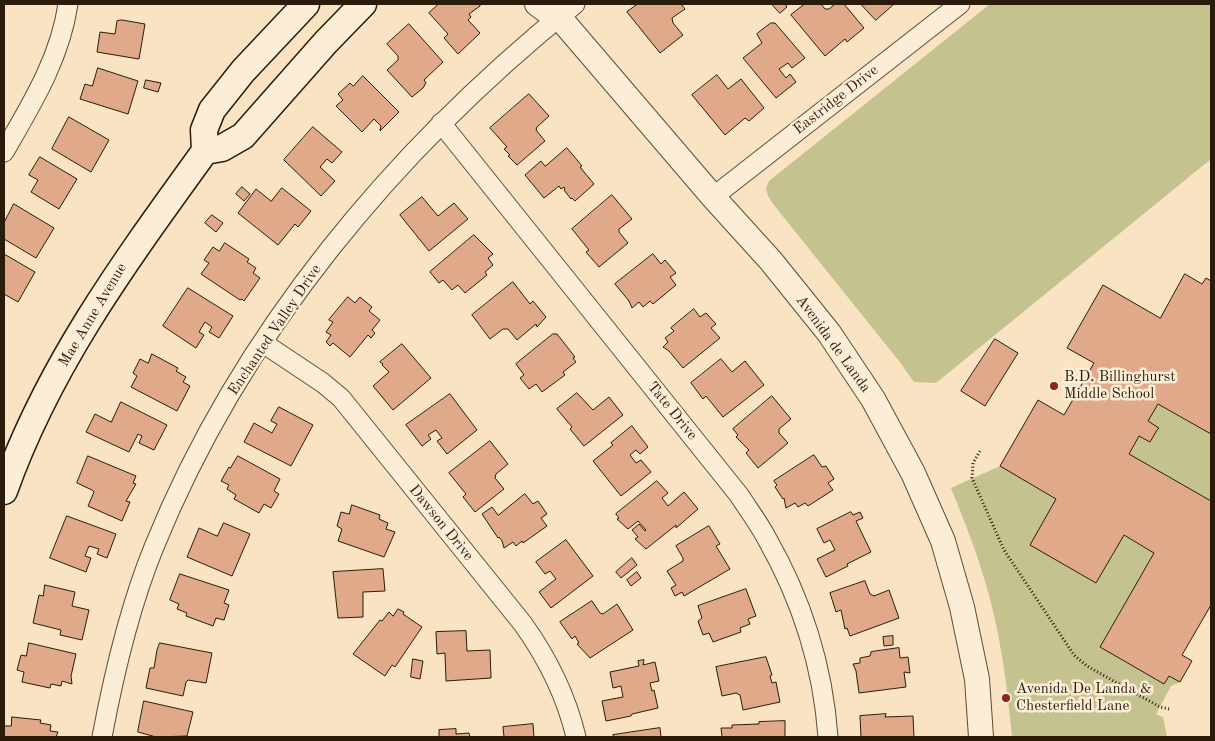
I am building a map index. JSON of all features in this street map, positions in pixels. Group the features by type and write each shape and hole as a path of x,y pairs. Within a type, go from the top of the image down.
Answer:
{"main road":[{"path":"306,4 243,71 212,110 204,130 204,151 222,148 243,136 326,42 363,4"},
{"name":"Mae Anne Avenue","path":"4,491 42,403 79,334 118,272 204,151"}],"street":[{"path":"4,152 46,77 58,46 68,4"},
{"name":"Avenida de Landa","path":"537,4 548,12 565,8 713,197 771,261 829,333 873,399 912,473 943,542 962,607 977,679 981,737"},
{"name":"Eastridge Drive","path":"713,197 960,4"},
{"name":"Enchanted Valley Drive","path":"102,737 112,684 130,615 154,548 186,477 226,403 262,344 334,244 385,183 441,123 565,8"},
{"name":"Tate Drive","path":"441,123 739,495 766,536 788,579 806,624 819,672 828,737"},
{"name":"Dawson Drive","path":"262,344 323,383 341,398 523,624 541,650 559,683 576,737"}],"path":[{"path":"980,451 973,463 972,478 1004,550 1074,655 1088,666 1128,689 1160,707 1169,709"}],"shaded area":[{"path":"990,4 1211,4 1211,159 936,383 914,382 773,204 766,188 769,181"},
{"path":"1158,404 1211,434 1211,501 1129,454 1139,436 1150,442 1158,427 1148,421"},
{"path":"1000,466 1056,499 1030,545 1096,583 1124,535 1154,553 1100,647 1164,684 1169,676 1180,682 1171,686 1156,714 1163,717 1167,737 1012,737 999,637 990,597 977,555 951,488"}],"building":[{"path":"439,4 480,4 469,14 471,17 468,20 480,33 458,54 444,38 448,34 429,13"},
{"path":"638,4 681,4 685,9 672,18 673,23 683,35 660,53 627,12"},
{"path":"772,4 785,4 787,7 780,13"},
{"path":"805,4 821,4 825,9 829,9 835,4 844,4 864,28 847,42 845,39 825,56 791,15"},
{"path":"861,4 894,4 876,20"},
{"path":"122,20 145,24 139,59 97,52 100,32 115,34 117,21"},
{"path":"771,23 775,23 805,58 792,68 788,63 779,69 786,78 790,74 796,82 776,98 743,58 762,43 757,34"},
{"path":"409,24 443,62 424,80 426,83 423,88 412,97 387,70 398,60 398,56 387,44"},
{"path":"98,68 138,81 128,114 80,99 85,84 92,86"},
{"path":"717,75 728,89 741,79 764,108 749,121 745,118 725,135 692,95"},
{"path":"363,76 399,112 380,131 381,126 374,119 362,132 336,106 343,100 338,94 350,83 353,86"},
{"path":"146,80 161,83 158,92 144,88"},
{"path":"529,94 549,116 536,130 545,141 517,165 504,149 507,147 490,128"},
{"path":"69,117 109,140 91,172 52,149"},
{"path":"313,127 342,152 332,163 327,159 320,167 335,181 321,196 284,160"},
{"path":"567,148 594,184 575,201 571,199 564,190 564,187 561,189 559,186 544,198 525,175 541,161 545,166"},
{"path":"40,157 77,179 59,209 31,192 38,180 29,175"},
{"path":"242,187 250,194 244,201 236,194"},
{"path":"282,188 311,211 298,227 295,224 278,245 238,213 256,189 271,201"},
{"path":"612,195 632,219 619,229 619,232 628,243 599,267 586,252 589,250 572,229"},
{"path":"422,197 438,216 454,203 468,219 429,251 400,215"},
{"path":"14,204 54,228 36,258 4,239 4,223"},
{"path":"212,215 223,223 216,232 205,223"},
{"path":"474,235 493,254 488,258 493,265 485,272 487,275 465,293 458,285 452,290 443,280 439,283 430,272"},
{"path":"225,243 249,259 247,262 256,268 253,273 260,278 244,301 201,274 209,263 204,260 213,247 219,251"},
{"path":"4,254 35,272 18,302 4,294"},
{"path":"653,254 661,264 665,260 676,273 670,277 676,285 653,304 650,301 643,307 639,302 632,308 629,301 615,284"},
{"path":"1185,274 1202,284 1206,278 1211,281 1211,434 1158,404 1148,421 1159,428 1150,442 1139,436 1129,454 1211,501 1211,605 1182,655 1192,661 1180,682 1169,676 1164,684 1100,647 1154,553 1124,535 1096,583 1030,545 1056,499 1000,466 1038,400 1064,415 1094,363 1067,348 1103,285 1160,318"},
{"path":"513,282 530,304 533,301 546,317 537,327 536,324 517,340 508,329 503,329 490,339 472,315"},
{"path":"188,288 233,316 219,338 209,332 212,327 205,322 199,332 204,335 196,348 163,326"},
{"path":"348,297 355,303 360,297 372,307 369,311 380,320 372,330 375,333 371,338 368,335 350,357 333,343 330,346 326,342 331,335 326,332 333,322 329,320"},
{"path":"694,309 700,317 706,313 716,324 711,328 720,338 683,368 669,351 663,347 668,342 665,338 674,331 671,328"},
{"path":"553,334 557,334 575,357 573,358 576,362 563,372 565,375 542,392 536,384 529,389 520,378 524,375 516,364"},
{"path":"995,339 1018,353 985,406 961,391"},
{"path":"402,344 431,378 393,410 373,386 389,372 380,362"},
{"path":"152,354 178,368 176,371 186,377 183,382 190,386 177,411 131,387 137,376 133,373 140,359 148,363"},
{"path":"721,359 732,372 745,361 764,385 723,417 706,396 703,399 691,383"},
{"path":"577,393 593,410 609,397 623,415 584,446 570,429 572,427 557,409"},
{"path":"450,394 477,430 447,454 437,441 442,438 436,430 428,435 431,439 422,446 406,425"},
{"path":"772,396 791,419 779,429 779,433 788,443 758,468 746,453 749,450 736,437 738,435 733,429"},
{"path":"121,402 167,425 154,450 139,443 142,436 138,434 129,452 86,432 95,414 111,422"},
{"path":"279,407 313,425 291,466 244,442 254,423 272,433 277,424 271,421"},
{"path":"632,426 648,447 640,454 636,450 630,455 636,463 641,460 651,472 621,496 593,461"},
{"path":"490,441 508,464 496,474 495,478 504,489 475,512 463,497 466,494 449,473"},
{"path":"814,455 822,467 826,466 834,479 828,483 833,490 808,506 805,503 798,507 795,503 786,508 784,498 775,487 777,485 774,481"},
{"path":"88,456 136,476 133,483 136,484 126,501 130,502 122,521 88,506 94,492 77,483"},
{"path":"238,456 280,479 274,491 279,494 271,508 264,504 259,513 234,499 236,495 227,489 229,485 221,481"},
{"path":"657,481 668,493 662,498 668,506 684,492 698,509 676,528 676,525 646,549 635,539 638,537 632,530 639,524 646,530 638,521 628,529 617,519 619,518 616,514"},
{"path":"525,494 533,504 538,501 547,514 541,518 547,526 523,543 522,541 516,546 513,542 504,548 502,541 482,514 492,507 498,515"},
{"path":"352,505 380,515 379,519 388,523 386,529 395,532 384,557 338,541 342,529 337,526 341,512 349,514"},
{"path":"851,512 853,515 860,512 863,518 856,521 871,552 826,577 817,559 835,550 830,540 824,543 817,529"},
{"path":"67,516 116,534 107,558 97,554 99,549 89,546 85,556 91,558 86,572 50,558"},
{"path":"224,523 250,534 232,576 187,557 199,528 217,536"},
{"path":"709,526 720,544 716,546 730,569 684,596 682,592 675,596 671,588 676,585 667,571 683,561 676,546"},
{"path":"566,540 593,576 551,608 539,592 556,579 550,571 545,574 536,562"},
{"path":"632,558 637,565 621,578 616,572"},
{"path":"383,569 385,591 363,592 363,617 338,618 333,572"},
{"path":"637,572 641,578 631,586 627,580"},
{"path":"180,574 229,590 224,603 229,605 224,620 216,618 213,626 186,616 187,613 177,609 179,604 170,600"},
{"path":"865,581 870,594 874,596 889,590 899,618 850,636 847,628 845,629 841,610 836,612 830,593"},
{"path":"45,585 75,592 72,606 89,610 82,640 60,635 61,630 33,623 39,595 43,596"},
{"path":"746,589 756,616 748,619 750,624 740,628 741,632 713,642 709,633 703,635 698,621 702,618 698,606"},
{"path":"592,601 600,613 603,614 617,604 633,630 590,658 577,644 579,643 575,636 572,639 560,622"},
{"path":"398,609 422,627 395,667 392,665 385,676 353,654 380,620 382,621 389,612 393,616"},
{"path":"466,631 467,651 490,650 491,678 446,681 445,653 437,654 436,632"},
{"path":"893,636 893,645 884,646 883,637"},
{"path":"29,643 76,654 71,676 72,684 62,681 61,686 51,684 50,688 22,682 24,672 17,670 21,655 26,656"},
{"path":"160,643 212,653 206,683 188,680 183,696 146,688 150,668 154,668"},
{"path":"899,648 900,658 908,657 910,673 904,672 906,687 859,693 856,671 853,664 860,663 860,658 870,656 871,652"},
{"path":"766,657 772,675 770,676 772,683 776,682 780,702 743,710 740,695 736,693 722,696 716,667"},
{"path":"413,659 423,661 420,679 411,677"},
{"path":"644,660 643,665 655,662 659,681 650,683 652,691 654,690 658,708 606,721 602,701 623,697 621,686 613,688 610,672 639,666 638,661"},
{"path":"144,701 193,712 187,736 156,737 138,732"},
{"path":"886,714 885,717 913,716 914,737 861,737 860,716"},
{"path":"12,717 41,720 40,723 51,725 50,731 58,732 56,737 4,737 4,726 11,726"},
{"path":"785,721 785,737 722,737 721,728 732,728 732,725"},
{"path":"533,724 534,737 504,737 503,727"},
{"path":"660,728 661,737 614,737 613,735"},
{"path":"456,729 456,734 469,733 470,737 439,737 439,730"}],"place":[{"name":"B.D. Billinghurst Middle School","path":"1054,386"},
{"name":"Avenida De Landa & Chesterfield Lane","path":"1006,698"}]}
